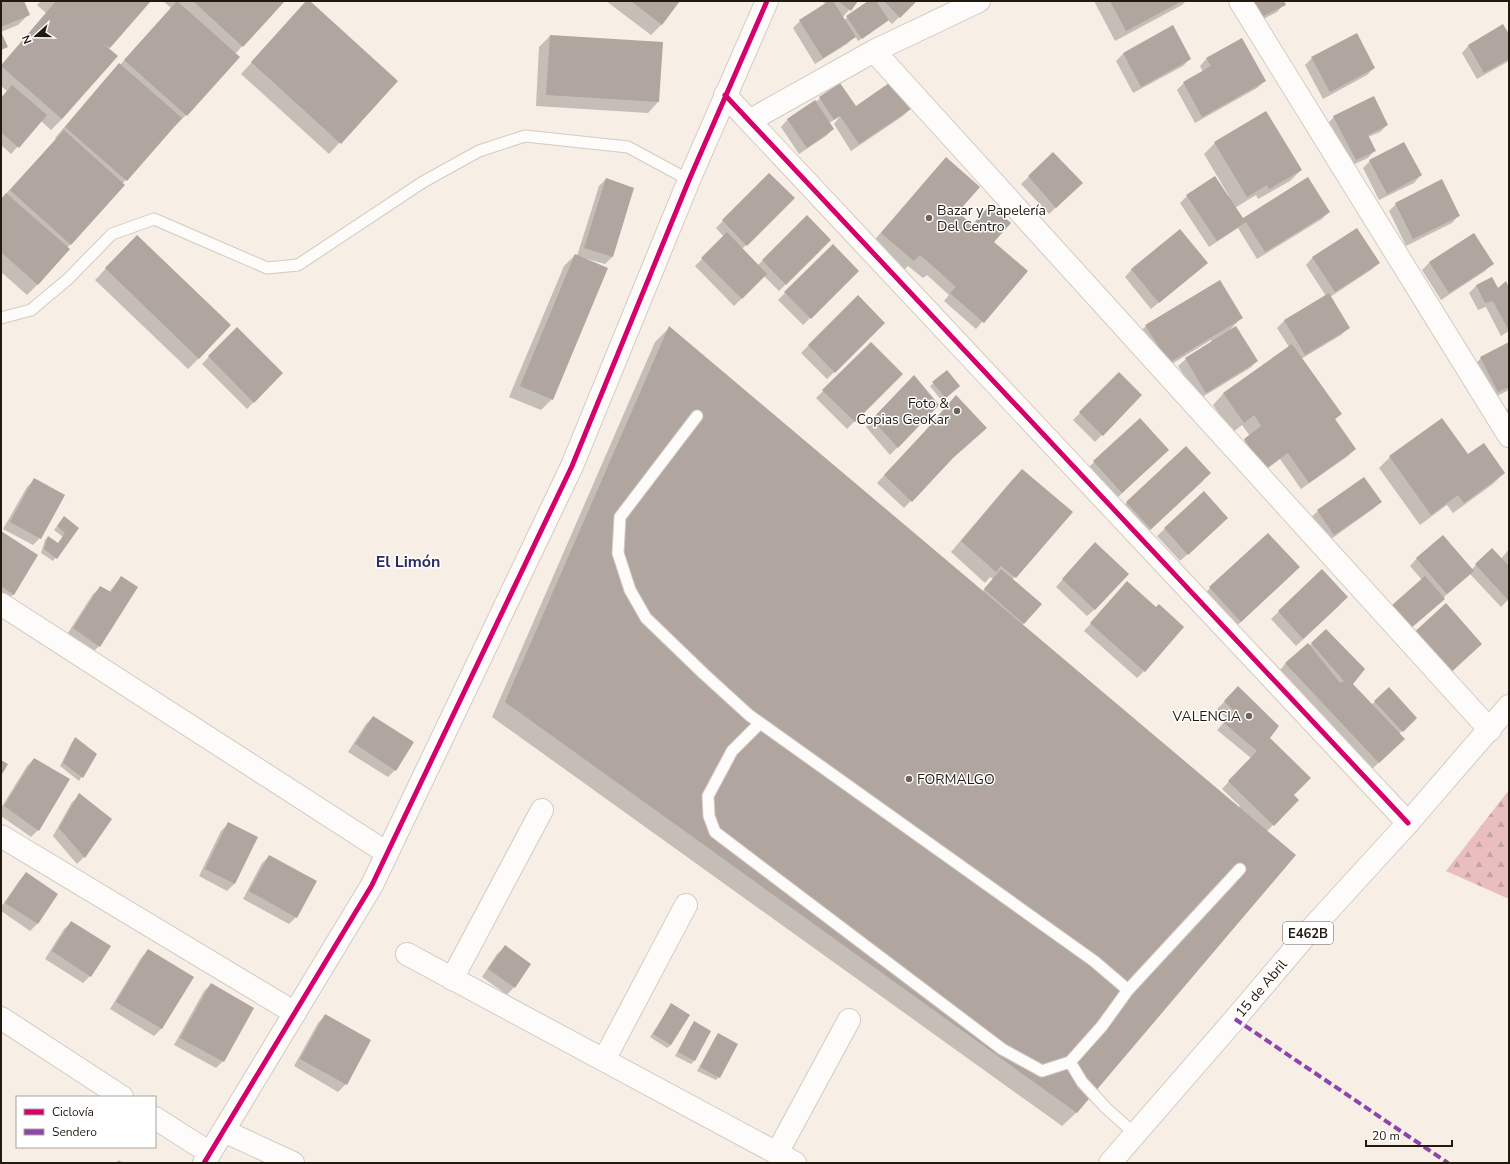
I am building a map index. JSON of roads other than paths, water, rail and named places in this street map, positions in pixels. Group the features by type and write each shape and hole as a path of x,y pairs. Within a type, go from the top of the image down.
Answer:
{"street":[{"path":"156,1119 207,1158 372,885 572,466 689,180 767,1"},
{"path":"749,121 874,51 979,1"},
{"path":"1240,1 1509,436"},
{"path":"874,51 1490,730"},
{"path":"725,95 1408,823"},
{"path":"1,604 387,853"},
{"name":"15 de Abril","path":"1110,1163 1313,927 1408,823 1490,730 1509,706"},
{"path":"452,979 542,810"},
{"path":"1,836 295,1013"},
{"path":"604,1060 686,905"},
{"path":"407,954 786,1158 849,1020"},
{"path":"1,1018 120,1096"},
{"path":"224,1130 293,1163"}],"lane":[{"path":"1,318 31,310 68,278 112,234 154,219 267,268 298,265 423,182 479,152 525,136 628,147 689,180"},
{"path":"696,416 620,517 618,553 630,590 646,618 749,715 1094,961 1128,990"},
{"path":"760,723 732,751 708,796 709,816 715,832 1002,1049 1042,1071 1070,1062 1102,1026 1128,990 1240,870"},
{"path":"1070,1062 1082,1082 1106,1108 1135,1134"}],"place":[{"name":"Bazar y Papelería Del Centro","path":"929,218"},
{"name":"Foto & Copias GeoKar","path":"957,411"},
{"name":"VALENCIA","path":"1249,716"},
{"name":"FORMALGO","path":"909,779"}],"district":[{"name":"El Limón","path":"408,561"}]}
